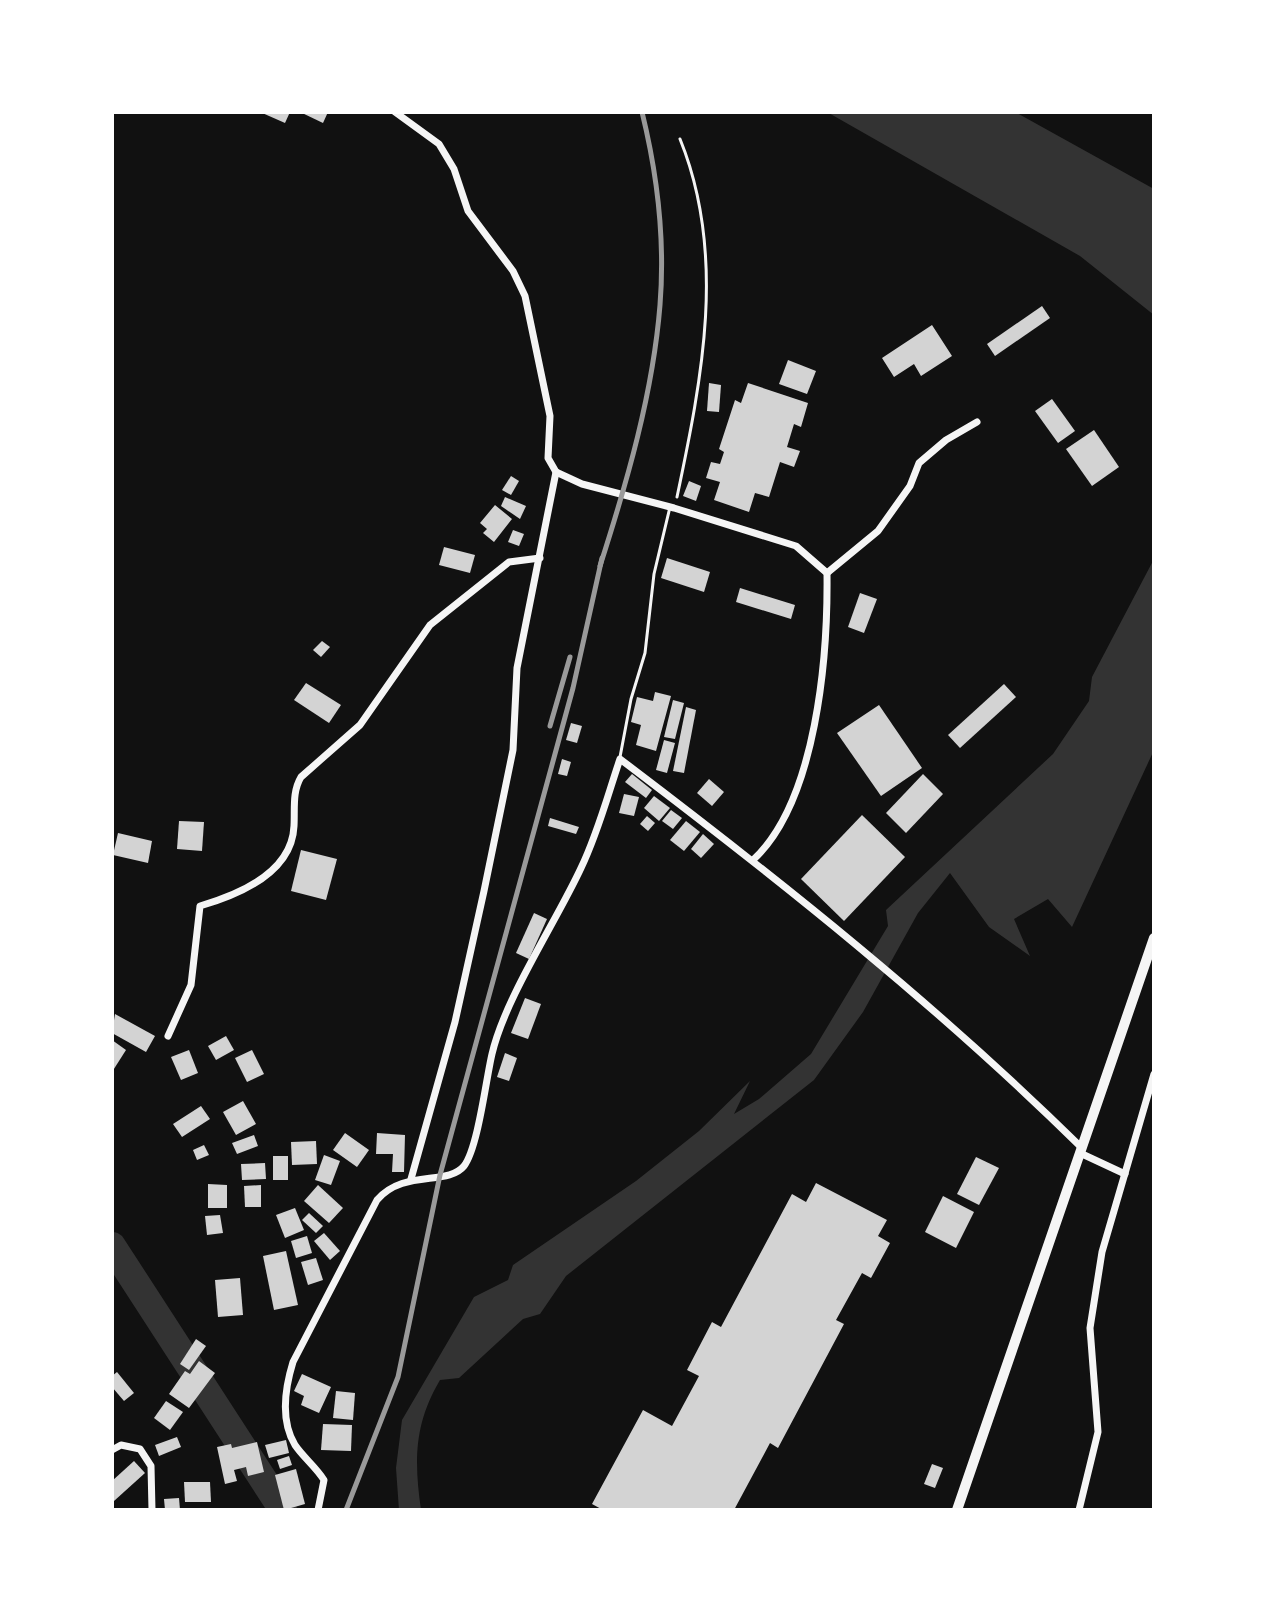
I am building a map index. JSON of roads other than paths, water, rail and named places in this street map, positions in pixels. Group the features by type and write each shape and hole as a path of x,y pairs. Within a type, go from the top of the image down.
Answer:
{"main road":[{"path":"957,1510 1154,938"}],"street":[{"path":"395,112 439,144 454,169 468,211 481,233 513,271 525,296 550,416 548,458 556,472 582,484 672,507 796,546 827,573"},
{"path":"753,860 763,851 791,802 819,711 827,573 878,531 910,486 919,463 946,440 977,422"},
{"path":"411,1179 455,1022 513,750 517,668 556,472"},
{"path":"168,1036 191,985 200,906 233,896 282,861 292,845 295,786 301,777 360,725 430,625 509,562 540,558"},
{"path":"318,1510 324,1480 313,1461 295,1445 286,1414 284,1389 293,1362 377,1200 387,1188 411,1179 452,1174 464,1167 471,1151 493,1049 583,864 620,759 824,916 975,1045 1081,1150 1125,1174"},
{"path":"1079,1510 1098,1432 1090,1328 1102,1252 1154,1074"},
{"path":"112,1450 121,1445 140,1449 151,1466 152,1510"}],"lane":[{"path":"620,759 628,712 645,653 654,574 672,507"}],"waterway":[{"path":"112,1246 283,1510"}],"railway":[{"path":"600,566 638,437 657,338 661,257 658,208 642,112"},
{"path":"346,1510 398,1377 440,1175 573,688 602,558"},
{"path":"550,726 570,657"}]}
